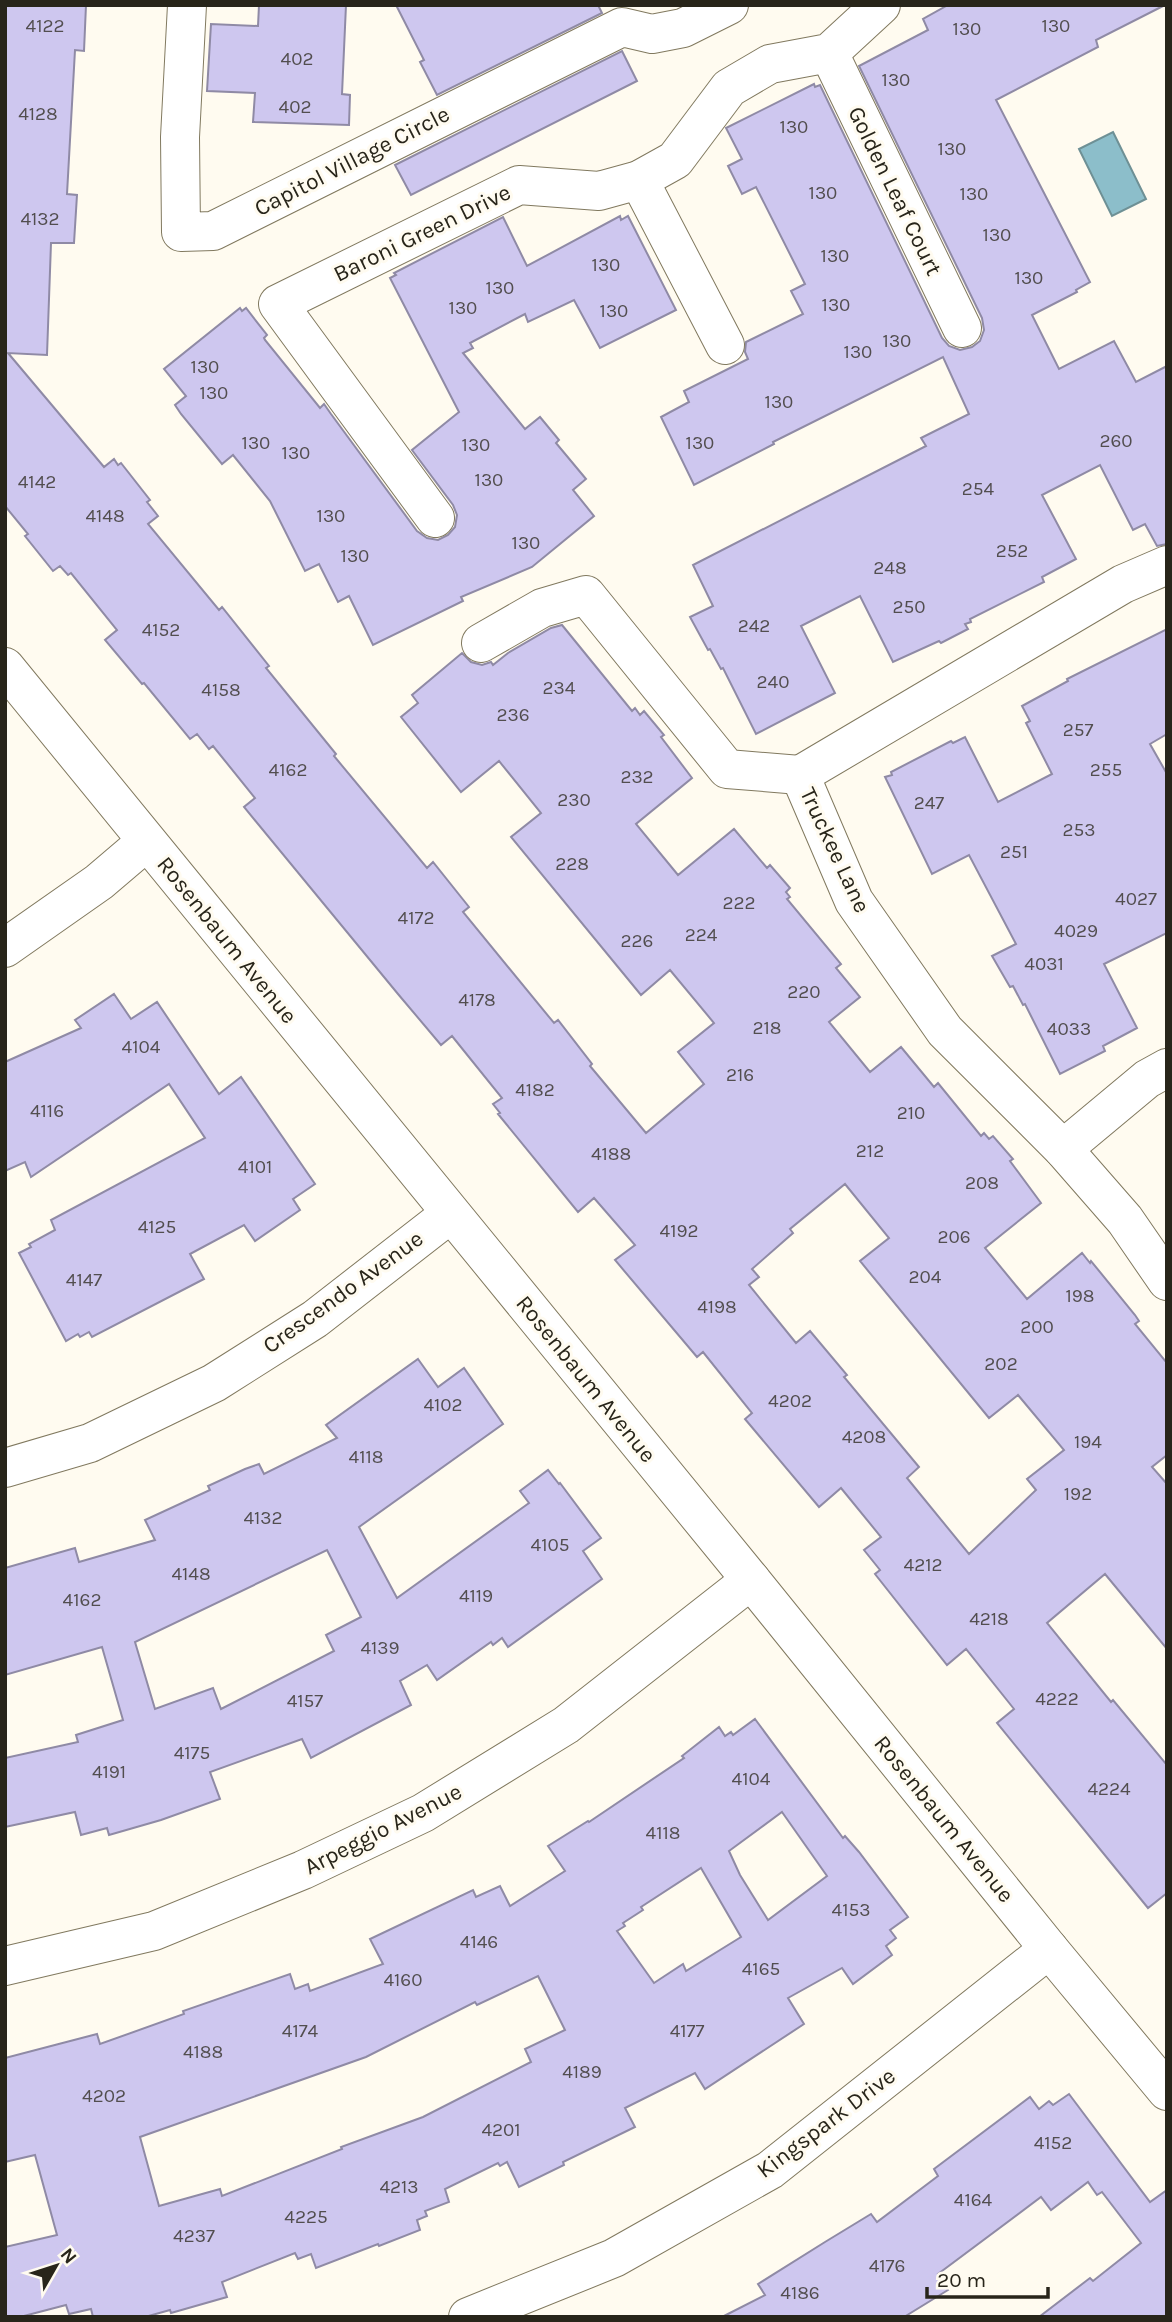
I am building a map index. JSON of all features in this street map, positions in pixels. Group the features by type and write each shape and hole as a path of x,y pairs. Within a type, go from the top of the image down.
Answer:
{"street":[{"name":"Capitol Village Circle","path":"187,5 180,137 181,232 213,231 622,27 652,34 683,28 729,5"},
{"path":"829,53 881,5"},
{"name":"Baroni Green Drive","path":"435,518 278,304 519,185 599,191 639,180 676,160 729,88 770,64 829,53"},
{"name":"Golden Leaf Court","path":"829,53 962,328"},
{"path":"639,180 725,345"},
{"name":"Truckee Lane","path":"1167,565 1124,584 800,775 855,901 945,1031 1063,1149 1125,1220 1167,1281"},
{"path":"481,643 541,608 586,594 727,769 800,775"},
{"name":"Rosenbaum Avenue","path":"5,667 1167,2091"},
{"path":"5,948 99,882 146,842"},
{"path":"1063,1149 1147,1079 1167,1068"},
{"name":"Crescendo Avenue","path":"5,1468 90,1443 214,1383 315,1319 450,1214"},
{"name":"Arpeggio Avenue","path":"5,1966 154,1931 303,1870 424,1813 566,1725 751,1580"},
{"name":"Kingspark Drive","path":"468,2317 614,2258 770,2170 1049,1949"}],"water":[{"path":"1113,132 1146,199 1112,216 1079,149"}],"building":[{"path":"5,5 86,5 84,51 75,50 67,194 77,195 74,243 51,243 47,355 8,353 104,467 114,459 118,465 121,463 150,500 147,502 158,516 148,524 219,610 222,607 269,666 266,668 336,754 334,756 427,868 433,862 469,907 463,912 554,1023 558,1020 592,1064 590,1066 646,1133 704,1084 678,1052 714,1023 670,970 641,995 511,837 541,813 499,761 461,792 401,717 418,703 412,695 462,653 471,662 482,665 491,662 493,665 551,628 562,625 632,711 635,708 640,715 644,711 664,735 661,737 692,778 636,824 678,875 734,829 767,868 770,865 790,888 786,892 790,897 787,899 841,964 836,968 860,997 829,1022 870,1072 901,1047 934,1087 938,1083 981,1136 984,1133 989,1139 993,1136 1013,1159 1010,1161 1041,1203 985,1248 1027,1299 1082,1253 1135,1315 1139,1321 1135,1324 1167,1363 1167,1455 1152,1467 1167,1484 1167,1649 1105,1574 1047,1623 1111,1702 1113,1700 1167,1765 1167,1893 1148,1908 997,1723 1014,1709 966,1649 947,1665 875,1574 880,1570 864,1550 881,1537 841,1488 819,1507 745,1419 752,1413 703,1352 697,1357 615,1260 635,1245 594,1198 578,1212 498,1114 500,1113 493,1104 502,1098 452,1036 441,1045 244,807 255,798 213,746 209,749 197,734 190,739 144,683 142,684 105,640 117,630 71,573 68,575 60,566 53,571 5,506","holes":["845,1184 889,1238 860,1261 989,1418 1018,1395 1064,1450 1027,1479 1036,1490 969,1554 907,1478 919,1467 844,1377 847,1375 810,1331 796,1343 749,1285 759,1277 752,1269 793,1233 790,1229"]},
{"path":"259,5 346,5 342,94 350,95 349,125 253,122 255,93 207,91 211,24 258,26"},
{"path":"396,5 598,5 602,13 437,95 420,62 424,60"},
{"path":"948,5 1165,5 1096,40 1098,47 996,100 1090,282 1076,290 1077,292 1032,315 1059,369 1114,341 1136,382 1167,366 1167,544 1157,546 1145,524 1133,530 1100,465 1042,495 1076,559 1042,577 1044,582 970,619 971,622 965,624 968,629 893,662 860,596 801,626 835,693 756,734 723,668 721,669 710,649 708,650 690,617 713,606 693,565 926,446 921,438 969,414 943,357 773,442 774,444 694,485 661,417 689,402 684,391 748,359 745,352 746,342 803,314 791,291 805,284 756,187 742,194 728,166 742,159 726,128 814,84 815,87 820,85 942,338 949,346 960,350 972,347 980,341 984,330 982,318 859,66 928,30 923,19"},
{"path":"622,51 637,81 411,195 395,165"},
{"path":"620,216 621,220 628,216 676,310 600,348 574,300 528,322 525,314 470,343 473,348 463,353 525,429 540,417 559,440 556,443 586,479 573,490 594,516 532,567 461,597 463,601 373,645 349,596 338,602 319,564 305,571 270,501 233,455 222,464 181,414 175,405 186,396 164,369 240,308 242,311 246,308 267,335 265,340 320,408 324,404 417,531 427,538 438,540 448,535 455,527 457,515 453,505 412,450 459,412 390,278 396,275 394,273 503,217 527,266"},
{"path":"1167,629 1167,734 1150,744 1167,774 1167,933 1104,964 1137,1028 1103,1046 1105,1051 1060,1074 1025,1004 1023,1005 1013,986 1010,987 992,956 1016,944 969,855 932,874 885,777 951,741 953,743 965,737 998,802 1052,774 1026,723 1030,721 1022,706 1068,681 1067,679"},
{"path":"114,994 131,1019 157,1002 219,1094 241,1077 315,1184 293,1199 300,1210 255,1241 244,1225 190,1254 204,1279 92,1337 89,1332 80,1337 78,1334 66,1341 19,1253 31,1247 29,1244 55,1230 51,1220 205,1138 169,1084 31,1177 25,1162 5,1171 5,1062 81,1028 75,1020"},
{"path":"418,1359 438,1387 464,1368 503,1424 359,1527 397,1598 529,1503 520,1491 548,1470 601,1538 583,1551 602,1579 508,1647 502,1638 493,1645 491,1642 437,1680 427,1665 400,1681 411,1705 311,1758 302,1739 210,1772 220,1799 109,1835 107,1828 81,1835 75,1812 5,1827 5,1758 78,1742 76,1735 123,1720 102,1647 5,1675 5,1568 75,1548 79,1562 155,1540 145,1520 210,1490 208,1486 245,1469 259,1464 264,1474 337,1438 326,1425","holes":["327,1550 361,1617 326,1635 334,1651 221,1709 213,1688 155,1709 135,1642"]},
{"path":"755,1719 843,1838 845,1836 859,1852 908,1917 890,1930 896,1938 886,1946 892,1955 853,1984 842,1968 788,1998 804,2024 705,2089 695,2073 625,2108 635,2127 563,2162 564,2165 519,2187 507,2162 500,2166 498,2163 445,2189 449,2202 425,2211 427,2216 417,2220 420,2230 316,2268 311,2254 298,2259 295,2253 222,2282 227,2297 171,2313 170,2310 145,2317 93,2317 91,2309 69,2314 66,2305 20,2317 5,2317 5,2247 57,2235 35,2155 5,2162 5,2058 97,2034 100,2044 184,2014 183,2011 290,1974 295,1989 308,1984 310,1991 383,1964 370,1939 473,1890 476,1897 500,1886 510,1906 565,1871 548,1846 589,1822 684,1758 682,1756 719,1727 725,1736 731,1732 733,1735","holes":["782,1812 827,1876 768,1920 740,1875 729,1851","701,1868 741,1937 686,1971 683,1964 654,1983 617,1931 625,1926 623,1923 643,1910 641,1907","538,1976 565,2030 525,2049 531,2062 423,2117 222,2196 220,2189 159,2206 140,2137 366,2057 475,2002 477,2005"]},
{"path":"1069,2094 1150,2202 1167,2190 1167,2317 1039,2317 1090,2278 1093,2281 1141,2243 1102,2192 1097,2195 1088,2182 1051,2210 1041,2197 938,2274 948,2290 904,2317 722,2317 765,2295 758,2284 825,2242 871,2214 877,2222 938,2176 934,2169 1030,2097 1039,2109 1049,2101 1053,2105"}]}
